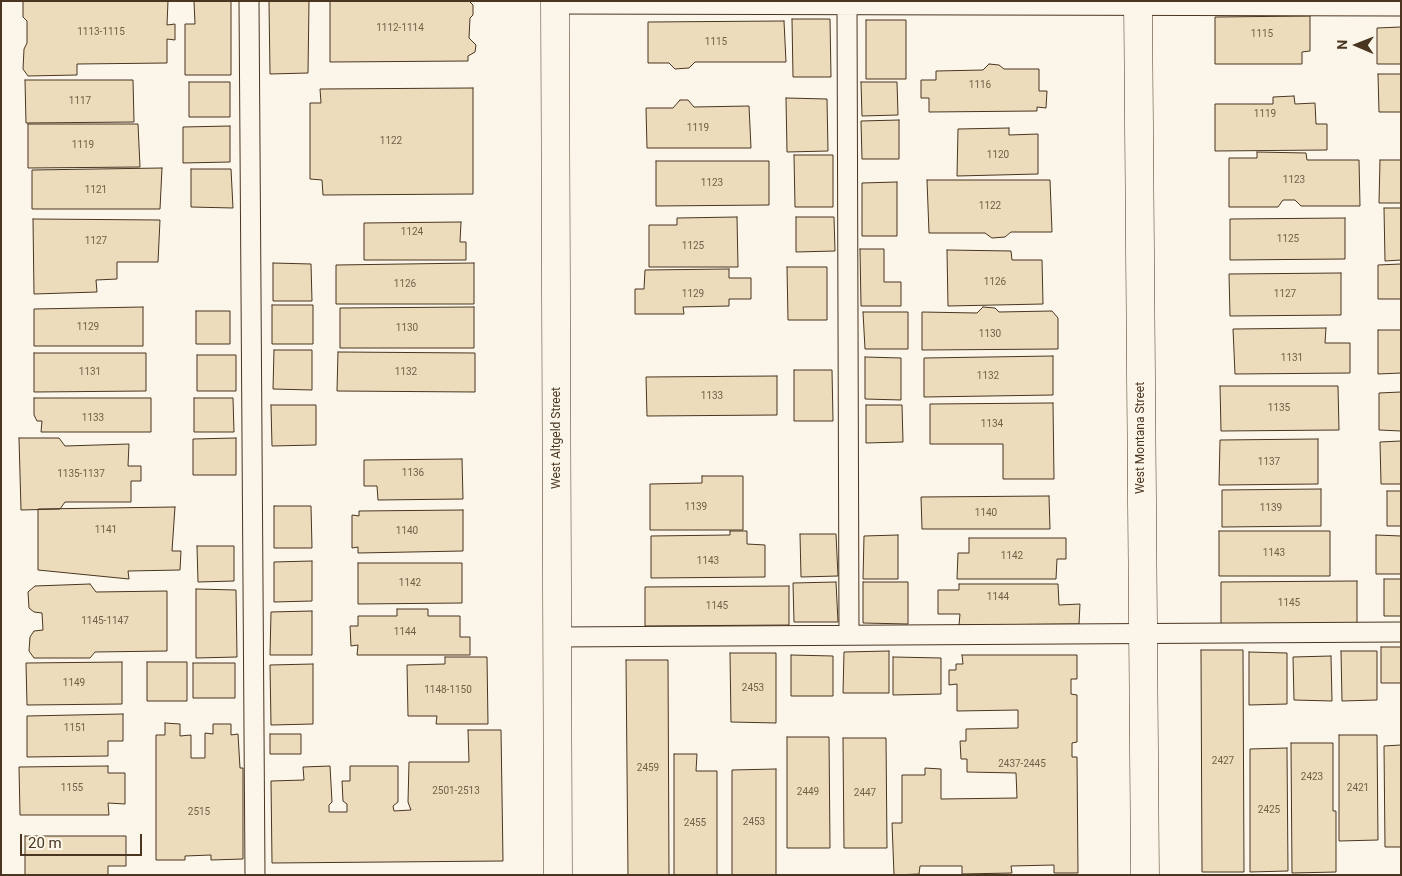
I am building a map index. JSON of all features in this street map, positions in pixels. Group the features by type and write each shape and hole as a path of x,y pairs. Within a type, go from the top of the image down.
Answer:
{"street":[{"name":"West Altgeld Street","path":"555,2 558,875"},
{"name":"West Montana Street","path":"1138,3 1145,875"}],"lane":[{"path":"249,1 255,875"},
{"path":"555,2 847,5 1138,3 1401,6"},
{"path":"847,5 849,635"},
{"path":"557,637 1401,632"}],"building":[{"path":"23,1 168,1 167,25 175,24 175,40 167,39 167,63 77,64 77,75 28,76 23,69 24,49 27,43 27,21 23,17"},
{"path":"194,1 231,1 231,75 185,75 185,24 195,24"},
{"path":"269,1 309,1 308,73 270,74"},
{"path":"330,1 469,1 473,5 473,15 470,18 469,38 476,45 475,52 468,56 468,61 330,62"},
{"path":"1310,16 1310,51 1302,52 1302,64 1215,64 1215,17"},
{"path":"792,19 830,19 831,77 793,77"},
{"path":"866,20 906,20 906,79 866,79"},
{"path":"784,21 786,62 695,62 689,68 675,69 669,63 648,63 648,22"},
{"path":"1401,27 1401,64 1377,64 1377,28"},
{"path":"989,64 999,65 1004,69 1039,69 1039,91 1047,91 1046,108 1037,107 1037,111 929,112 929,98 921,98 921,80 936,80 936,71 983,70"},
{"path":"1378,74 1401,74 1401,112 1379,112"},
{"path":"25,80 133,80 134,122 26,123"},
{"path":"189,82 230,82 230,117 189,117"},
{"path":"861,82 897,82 898,115 862,116"},
{"path":"473,88 473,194 323,195 322,180 310,179 310,103 321,103 320,89"},
{"path":"1294,96 1295,104 1315,103 1316,124 1327,124 1327,150 1215,151 1215,104 1273,104 1273,97"},
{"path":"786,98 827,99 828,151 787,152"},
{"path":"680,100 688,100 694,107 749,106 751,148 647,148 646,108 673,108"},
{"path":"899,120 899,159 862,159 861,121"},
{"path":"28,124 138,124 140,167 28,168"},
{"path":"230,126 230,162 183,163 183,127"},
{"path":"1009,128 1009,135 1038,134 1038,174 957,176 958,129"},
{"path":"1257,152 1306,153 1307,160 1359,160 1360,206 1301,206 1295,200 1283,200 1278,207 1229,207 1229,158 1257,158"},
{"path":"794,155 833,155 833,207 795,207"},
{"path":"1380,160 1401,160 1401,203 1379,203"},
{"path":"656,161 769,161 769,205 656,206"},
{"path":"162,168 160,209 32,209 32,170"},
{"path":"191,169 231,169 233,208 191,207"},
{"path":"927,180 1050,180 1052,232 1011,232 1005,237 992,238 985,233 929,233"},
{"path":"897,182 897,236 862,236 862,183"},
{"path":"1384,208 1401,208 1401,260 1385,261"},
{"path":"737,217 738,267 649,267 649,225 677,225 677,218"},
{"path":"796,217 834,217 835,251 796,252"},
{"path":"1345,218 1345,259 1230,260 1230,219"},
{"path":"33,219 160,220 158,262 117,262 117,279 96,280 97,292 34,294"},
{"path":"461,222 460,242 466,242 466,260 364,260 364,223"},
{"path":"860,249 884,249 884,282 901,282 901,306 861,306"},
{"path":"947,250 1011,251 1012,260 1042,260 1043,304 948,306"},
{"path":"273,263 311,264 312,301 273,301"},
{"path":"474,263 474,304 336,304 336,265"},
{"path":"1401,264 1401,299 1378,299 1378,265"},
{"path":"787,267 827,267 827,320 788,320"},
{"path":"729,269 729,278 751,278 751,299 729,299 729,306 683,307 684,314 635,314 635,289 644,289 645,270"},
{"path":"1341,273 1341,315 1230,316 1229,274"},
{"path":"272,305 313,305 313,344 272,344"},
{"path":"143,307 143,346 34,346 34,309"},
{"path":"474,307 474,348 340,348 340,308"},
{"path":"983,307 995,308 999,312 1052,311 1058,318 1058,349 922,350 922,312 977,313"},
{"path":"196,311 230,311 230,344 196,344"},
{"path":"863,312 908,312 908,349 865,349"},
{"path":"1326,328 1325,343 1350,343 1350,373 1235,374 1233,329"},
{"path":"1378,330 1401,330 1401,373 1378,374"},
{"path":"274,350 312,350 312,390 273,389"},
{"path":"338,352 475,353 475,392 337,391"},
{"path":"34,353 146,353 146,391 34,392"},
{"path":"197,355 236,355 236,391 197,391"},
{"path":"1053,356 1053,395 924,397 924,358"},
{"path":"865,357 901,358 901,400 865,399"},
{"path":"794,370 832,370 833,421 794,421"},
{"path":"777,376 777,415 647,416 646,377"},
{"path":"1220,386 1338,386 1339,430 1221,431"},
{"path":"1401,392 1401,431 1379,430 1379,393"},
{"path":"34,398 151,398 151,432 41,432 42,421 37,421 34,415"},
{"path":"194,398 233,398 234,432 194,432"},
{"path":"1053,403 1054,479 1003,479 1003,444 930,444 930,404"},
{"path":"271,405 316,405 316,445 272,446"},
{"path":"866,405 902,405 903,442 866,443"},
{"path":"19,438 59,438 65,446 129,444 128,466 141,466 141,481 131,481 131,502 65,502 60,509 21,510"},
{"path":"236,438 236,475 193,475 193,439"},
{"path":"1318,439 1318,484 1219,485 1220,440"},
{"path":"1401,441 1401,484 1381,484 1380,442"},
{"path":"462,459 463,499 378,500 377,486 364,486 364,460"},
{"path":"702,476 743,476 743,530 650,530 650,484 702,483"},
{"path":"1321,489 1321,526 1222,527 1222,490"},
{"path":"1387,491 1401,491 1401,526 1387,526"},
{"path":"1049,496 1050,529 922,529 921,497"},
{"path":"274,506 311,506 312,548 274,548"},
{"path":"175,507 172,551 181,551 180,570 128,571 129,579 38,570 38,509"},
{"path":"463,510 463,551 358,553 358,547 352,548 352,515 359,516 359,511"},
{"path":"730,531 747,531 747,544 765,545 765,577 651,578 651,536 730,535"},
{"path":"1219,531 1330,531 1330,576 1219,576"},
{"path":"800,534 836,534 838,576 801,577"},
{"path":"898,535 898,579 863,579 864,536"},
{"path":"1376,535 1401,536 1401,574 1376,574"},
{"path":"969,538 1066,538 1066,559 1057,559 1056,579 957,579 958,553 969,553"},
{"path":"197,546 234,546 234,581 198,582"},
{"path":"312,561 312,601 274,602 274,562"},
{"path":"358,563 462,563 462,603 358,604"},
{"path":"1384,579 1401,579 1401,616 1384,616"},
{"path":"1357,581 1357,624 1221,624 1221,582"},
{"path":"836,582 838,622 794,622 793,583"},
{"path":"863,582 908,582 908,624 863,623"},
{"path":"90,584 96,592 167,591 167,651 95,652 90,658 34,658 29,651 30,637 34,631 43,630 42,613 34,612 29,608 28,592 35,586"},
{"path":"959,584 1058,584 1059,605 1080,604 1079,624 959,625 960,614 938,614 938,590 959,590"},
{"path":"789,586 789,625 645,626 645,587"},
{"path":"196,589 236,590 237,657 196,658"},
{"path":"397,609 428,609 428,616 460,616 460,637 470,637 470,655 357,655 358,645 351,646 350,626 358,626 358,616 397,616"},
{"path":"312,611 312,655 270,655 271,612"},
{"path":"1381,647 1401,647 1401,683 1381,683"},
{"path":"1201,650 1243,650 1244,872 1202,872"},
{"path":"889,651 889,693 843,693 844,652"},
{"path":"1341,651 1377,651 1377,700 1342,701"},
{"path":"1249,652 1287,653 1287,704 1249,705"},
{"path":"730,653 776,653 776,723 731,722"},
{"path":"791,655 833,656 833,696 791,696"},
{"path":"962,655 1077,655 1077,679 1071,679 1071,694 1077,695 1077,742 1072,743 1072,757 1077,757 1078,873 1054,873 1054,865 1011,866 1012,873 962,874 962,866 920,866 919,874 894,875 892,823 902,823 902,775 925,775 925,768 941,769 941,799 1017,798 1016,773 967,772 967,759 961,759 960,741 966,741 966,729 1018,728 1018,710 957,711 957,684 949,685 949,670 956,670 956,664 963,664"},
{"path":"1331,656 1332,701 1294,700 1293,657"},
{"path":"445,657 487,657 488,724 436,724 437,716 408,716 407,665 445,664"},
{"path":"893,657 941,658 941,694 893,695"},
{"path":"626,660 668,660 669,875 628,875"},
{"path":"122,662 122,704 27,705 26,663"},
{"path":"147,662 187,662 187,701 147,701"},
{"path":"193,663 235,663 235,698 193,698"},
{"path":"313,664 313,724 271,725 270,665"},
{"path":"123,714 123,741 108,741 108,756 27,757 27,716"},
{"path":"165,723 180,724 180,736 191,735 191,758 205,758 205,733 213,734 213,724 231,724 231,735 238,734 240,768 243,768 243,859 211,860 211,855 185,856 185,860 156,860 156,735 165,735"},
{"path":"468,730 501,730 503,861 272,863 271,781 304,780 303,767 330,766 332,802 329,805 329,812 347,812 347,804 343,801 342,781 350,781 350,766 398,766 398,802 393,806 394,811 411,810 408,802 409,762 469,762"},
{"path":"270,734 301,734 301,754 270,754"},
{"path":"1339,735 1377,735 1378,840 1339,841"},
{"path":"787,737 829,737 830,848 787,848"},
{"path":"843,738 886,738 887,848 844,848"},
{"path":"1291,743 1333,743 1333,811 1336,811 1336,872 1292,873"},
{"path":"1401,745 1401,847 1385,847 1384,746"},
{"path":"1287,748 1288,871 1250,872 1250,749"},
{"path":"674,754 697,754 696,771 717,771 717,875 674,875"},
{"path":"108,766 108,773 125,773 125,804 108,803 109,815 20,815 19,767"},
{"path":"776,769 776,875 732,875 732,770"},
{"path":"25,836 126,836 126,866 108,866 108,875 25,875"}]}
